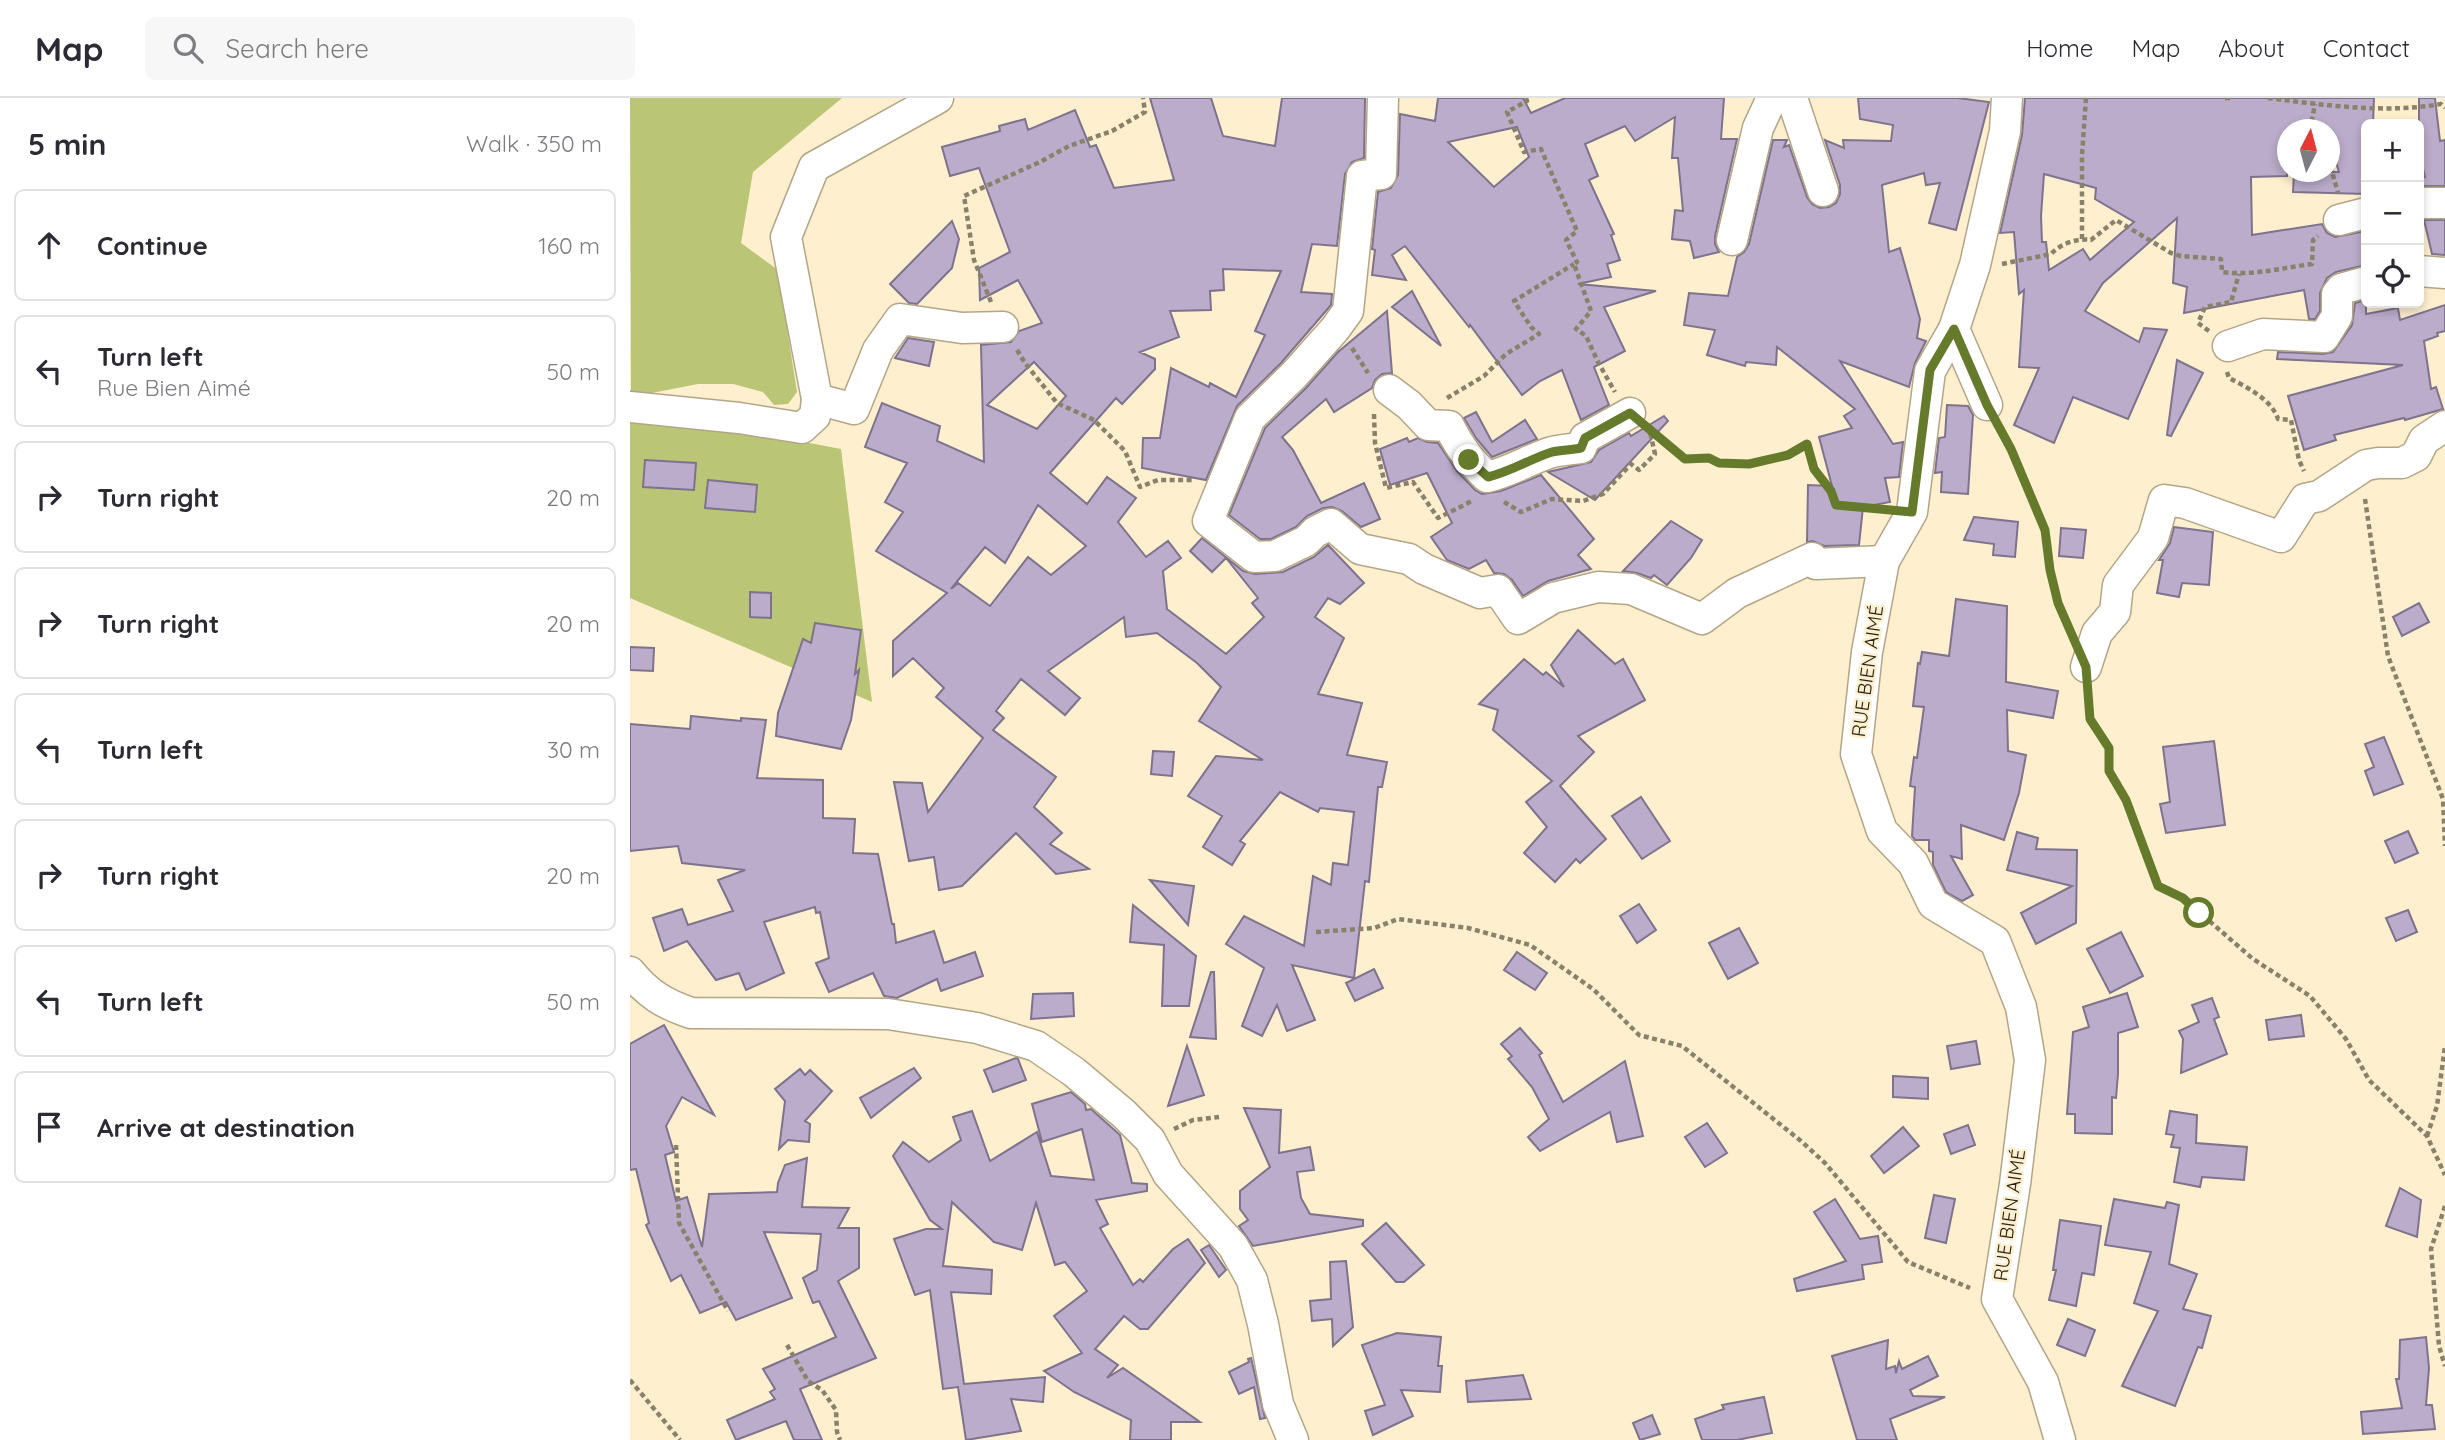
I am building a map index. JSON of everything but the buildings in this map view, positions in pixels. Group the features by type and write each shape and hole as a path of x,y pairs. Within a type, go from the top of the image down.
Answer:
{"street":[{"path":"630,407 739,418 802,428 815,416 817,399 786,237 814,167 937,98"},
{"path":"1383,98 1381,174 1362,176 1348,311 1302,366 1250,418 1208,521 1254,557 1275,556 1306,541 1315,532 1331,524 1360,549 1409,559 1424,569 1480,593 1498,590 1518,619 1553,598 1598,587 1631,589 1702,619 1737,593 1812,558 1816,564 1884,561"},
{"path":"1732,240 1744,179 1758,128 1772,98"},
{"path":"1792,98 1823,191"},
{"name":"RUE BIEN AIMÉ","path":"2007,98 2005,131 1975,265 1954,329 1930,370 1912,512 1884,561 1867,652 1856,754 1882,831 1913,863 1933,904 1995,941 2021,1007 2030,1060 2015,1184 1997,1299 2043,1382 2060,1440"},
{"path":"2424,203 2445,203"},
{"path":"2424,271 2445,272"},
{"path":"2228,346 2263,334 2325,337 2337,316 2337,294 2341,289 2361,283"},
{"path":"817,399 854,409 878,350 900,320 962,328 1003,327"},
{"path":"1954,329 1987,405"},
{"path":"1389,390 1409,405 1428,425 1449,426 1469,460 1488,477 1508,472 1527,461 1554,452 1581,448 1585,438 1630,413"},
{"path":"2086,667 2097,633 2115,612 2118,584 2153,538 2164,500 2185,503 2281,537 2305,499 2319,496 2366,466 2402,463 2416,456 2424,440 2445,426"},
{"path":"630,972 665,1004 691,1013 888,1014 977,1028 1036,1046 1074,1072 1150,1140 1168,1174 1234,1246 1252,1280 1278,1404 1293,1440"}],"path":[{"path":"1143,98 1146,112 1112,131 1069,146 964,197 974,260 1003,327 1024,363 1057,403 1094,420 1125,451 1140,487 1158,480 1223,485"},
{"path":"1428,425 1448,396 1483,376 1506,354 1539,334 1514,301 1577,262 1566,240 1577,231 1541,149 1524,152 1507,112 1527,101 1526,98"},
{"path":"2082,239 2082,155 2086,98"},
{"path":"2225,98 2233,98"},
{"path":"2268,98 2315,104 2417,108 2441,104 2445,108"},
{"path":"2312,119 2315,104"},
{"path":"1975,265 1986,267 2051,254 2056,249 2082,239 2091,240 2116,220 2171,253 2221,259 2222,272 2239,274 2312,264 2313,240 2353,217 2341,199 2335,182"},
{"path":"1574,264 1591,311 1576,329 1586,336 1622,408 1685,459 1709,458 1719,463 1749,464 1788,455 1807,444 1814,469 1831,491 1836,505 1912,512"},
{"path":"2239,274 2231,302 2205,307 2198,323 2228,346 2230,355 2227,373 2230,378 2250,388 2275,411 2278,419 2291,420 2304,472 2293,477 2299,508"},
{"path":"1987,405 2011,449 2045,530 2058,603 2086,667 2090,719 2109,748 2109,771 2126,800 2158,886 2183,898 2253,959 2310,996 2346,1039 2369,1080 2427,1136 2445,1175"},
{"path":"2378,463 2364,492 2388,656 2443,799 2445,846"},
{"path":"1316,932 1374,928 1398,919 1468,928 1530,945 1593,989 1639,1035 1682,1046 1801,1141 1825,1163 1908,1262 1997,1299"},
{"path":"2427,1136 2437,1106 2445,1046"},
{"path":"1150,1140 1194,1120 1220,1117"},
{"path":"676,1145 679,1223 728,1311"},
{"path":"2445,1206 2431,1250 2439,1346 2445,1366"},
{"path":"787,1345 808,1381 822,1390 836,1410 836,1432 840,1440"},
{"path":"630,1380 680,1440"}],"green space":[{"path":"630,98 842,98 753,172 741,243 778,270 797,392 788,404 774,405 763,392 733,384 698,384 631,397"},
{"path":"630,416 730,428 841,449 872,702 630,598"}],"route":[{"path":"1469,460 1488,477 1508,472 1527,461 1554,452 1581,448 1585,438 1630,413 1685,459 1709,458 1719,463 1749,464 1788,455 1807,444 1814,469 1831,491 1836,505 1912,512 1930,370 1954,329 1987,405 2011,449 2045,530 2058,603 2086,667 2090,719 2109,748 2109,771 2126,800 2158,886 2183,898 2199,913"}]}
